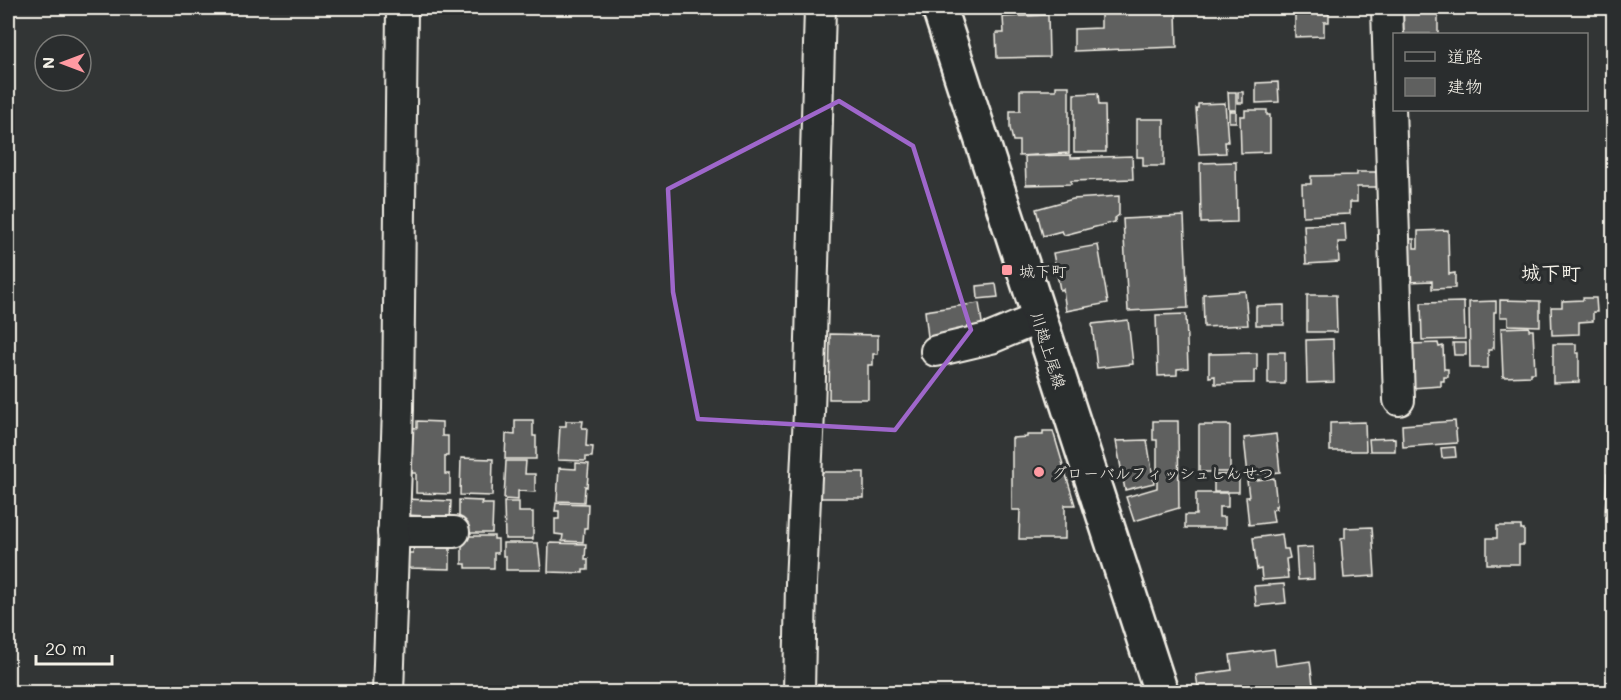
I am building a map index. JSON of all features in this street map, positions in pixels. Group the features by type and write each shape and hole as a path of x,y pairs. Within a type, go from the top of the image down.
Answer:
{"main road":[{"name":"川越上尾線","path":"939,8 1161,693"}],"street":[{"path":"388,693 398,409 402,8"},
{"path":"799,693 820,8"},
{"path":"1387,8 1399,400"},
{"path":"936,351 991,338 1039,318"},
{"path":"393,532 454,532"}],"highlighted area":[{"path":"839,101 913,146 971,330 895,430 698,419 673,292 668,189"}],"building":[{"path":"1295,8 1329,8 1329,22 1324,22 1324,36 1295,37"},
{"path":"1401,8 1438,8 1438,33 1401,33"},
{"path":"1176,11 1177,47 1074,51 1074,29 1101,28 1101,14"},
{"path":"1048,15 1049,57 997,58 996,33 1004,33 1003,17"},
{"path":"1278,82 1279,102 1256,103 1256,83"},
{"path":"1056,86 1069,86 1069,153 1019,156 1019,141 1013,141 1010,128 1010,111 1020,111 1020,90 1056,90"},
{"path":"1228,92 1236,92 1236,110 1229,110"},
{"path":"1238,92 1243,92 1243,103 1238,103"},
{"path":"1098,93 1099,105 1105,105 1106,152 1074,152 1074,94"},
{"path":"1225,103 1228,142 1225,142 1226,153 1199,154 1196,108 1198,104"},
{"path":"1245,110 1267,110 1267,115 1270,115 1270,152 1241,153 1240,116 1245,116"},
{"path":"1229,111 1236,111 1236,122 1229,122"},
{"path":"1137,119 1164,119 1164,166 1143,166 1143,157 1137,157"},
{"path":"1071,155 1071,158 1132,156 1133,179 1026,185 1025,156"},
{"path":"1236,162 1237,222 1201,223 1200,163"},
{"path":"1357,172 1379,172 1379,187 1357,187 1357,202 1350,202 1350,214 1303,216 1302,184 1311,184 1311,176 1357,175"},
{"path":"1119,196 1119,215 1115,218 1115,222 1064,235 1062,231 1043,236 1036,209 1073,199"},
{"path":"1184,216 1188,308 1128,311 1123,219"},
{"path":"1345,224 1346,242 1338,242 1339,262 1306,264 1304,225"},
{"path":"1448,230 1449,274 1455,273 1455,288 1432,289 1432,281 1408,282 1408,239 1414,239 1414,248 1418,248 1418,231"},
{"path":"1098,245 1108,303 1066,311 1063,289 1060,290 1053,253"},
{"path":"996,284 998,297 978,299 977,286"},
{"path":"1245,291 1248,325 1204,327 1203,294"},
{"path":"1307,295 1336,295 1337,332 1307,332"},
{"path":"1583,298 1596,298 1597,312 1593,312 1593,321 1579,322 1579,334 1552,335 1551,307 1562,307 1562,301 1583,300"},
{"path":"1500,300 1540,301 1540,326 1508,325 1508,317 1500,317"},
{"path":"1496,301 1494,348 1488,350 1488,368 1470,368 1469,302"},
{"path":"1464,302 1465,339 1422,340 1421,303"},
{"path":"979,303 983,329 928,337 925,311"},
{"path":"1284,305 1284,325 1256,325 1256,306"},
{"path":"1186,314 1188,368 1177,369 1177,375 1158,376 1156,315"},
{"path":"1128,320 1133,364 1097,368 1092,324"},
{"path":"1529,327 1529,330 1533,330 1535,373 1531,373 1531,376 1503,377 1501,328"},
{"path":"830,334 878,335 878,354 873,354 873,365 868,365 868,399 829,399"},
{"path":"1333,339 1334,382 1307,383 1306,340"},
{"path":"1438,343 1439,347 1443,346 1444,369 1448,369 1448,377 1444,377 1441,386 1412,388 1410,344"},
{"path":"1453,343 1466,343 1466,355 1454,355"},
{"path":"1553,344 1576,344 1576,353 1579,353 1579,382 1553,383"},
{"path":"1268,352 1285,352 1285,384 1268,384"},
{"path":"1257,353 1254,383 1215,384 1215,376 1209,377 1209,354"},
{"path":"515,420 533,420 536,459 505,459 506,434 515,435"},
{"path":"417,421 442,422 442,436 448,436 445,474 450,474 450,494 416,493 416,473 406,473 407,427 417,428"},
{"path":"566,421 583,421 582,428 587,428 586,446 593,447 592,457 586,457 586,461 558,460 560,426 566,426"},
{"path":"1153,421 1178,421 1179,508 1134,521 1126,497 1157,488 1157,440 1153,440"},
{"path":"1455,421 1457,443 1403,447 1402,425"},
{"path":"1365,422 1366,451 1330,451 1330,423"},
{"path":"1199,425 1230,425 1230,472 1199,472"},
{"name":"グローバルフィッシュしんせつ","path":"1043,431 1053,431 1075,505 1065,505 1065,539 1019,539 1020,510 1012,510 1012,438 1043,435"},
{"path":"1276,434 1280,472 1248,475 1244,438"},
{"path":"1395,438 1395,451 1370,451 1369,439"},
{"path":"1147,440 1154,483 1125,490 1116,441"},
{"path":"1455,447 1456,457 1442,458 1441,448"},
{"path":"461,458 493,459 492,496 460,495"},
{"path":"506,461 526,461 525,474 535,474 535,492 518,491 518,500 504,499"},
{"path":"576,463 589,464 584,502 557,501 559,468 576,469"},
{"path":"817,472 864,472 864,498 817,498"},
{"path":"1239,474 1239,492 1214,492 1214,475"},
{"path":"1607,474 1614,474 1614,515 1605,515"},
{"path":"1274,478 1277,506 1272,510 1274,522 1249,525 1247,481"},
{"path":"1196,493 1228,493 1228,507 1219,507 1219,517 1225,517 1225,528 1185,528 1185,515 1196,515"},
{"path":"405,499 451,501 450,523 426,522 426,516 405,515"},
{"path":"459,500 493,504 492,533 459,533"},
{"path":"504,502 519,502 519,512 533,512 533,539 505,539"},
{"path":"556,503 588,504 587,528 584,528 583,542 562,541 563,535 555,534 555,519 559,519 559,511 555,511"},
{"path":"1497,526 1521,526 1521,529 1524,529 1524,545 1519,545 1519,564 1487,564 1487,538 1497,538"},
{"path":"1372,527 1375,576 1344,578 1341,539 1345,538 1345,528"},
{"path":"1282,534 1284,549 1288,549 1290,558 1286,559 1288,578 1262,580 1261,569 1257,570 1253,538"},
{"path":"462,536 494,536 494,539 498,539 498,553 494,553 494,568 466,568 466,564 462,564"},
{"path":"503,543 538,543 541,570 506,570"},
{"path":"549,543 586,544 585,559 588,559 588,570 583,570 583,573 548,572"},
{"path":"414,544 450,545 450,569 407,568 408,553 413,553"},
{"path":"1313,547 1314,579 1298,580 1296,548"},
{"path":"1284,584 1286,603 1256,606 1254,586"},
{"path":"1274,649 1276,666 1310,661 1314,692 1199,692 1196,675 1232,670 1230,655"}],"place":[{"name":"城下町","path":"1007,270"},
{"name":"グローバルフィッシュしんせつ","path":"1039,472"}],"district":[{"name":"城下町","path":"1551,272"}]}
